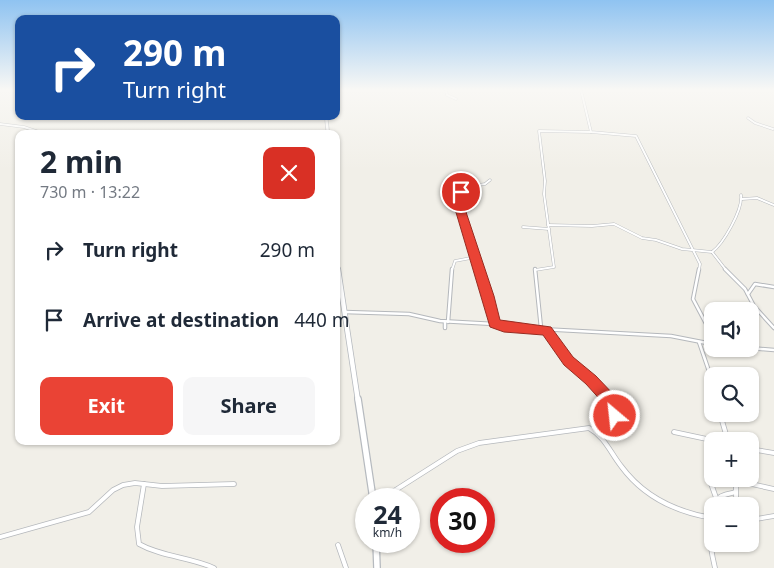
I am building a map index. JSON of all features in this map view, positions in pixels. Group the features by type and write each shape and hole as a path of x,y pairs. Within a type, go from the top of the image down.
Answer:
{"main road":[{"path":"340,281 371,488"},
{"path":"376,553 377,568"}],"street":[{"path":"587,117 591,132"},
{"path":"748,118 773,130"},
{"path":"0,124 33,130"},
{"path":"541,328 535,269 554,267 539,130 636,136 700,264 693,299 704,320"},
{"path":"490,180 485,184 462,187 460,189 462,195 459,202 494,324"},
{"path":"548,225 592,226 614,224 642,238 694,251 712,252 720,246 720,241 729,230 742,199 741,195"},
{"path":"742,199 757,198 774,205"},
{"path":"523,227 549,229"},
{"path":"712,252 748,294 754,306 774,328"},
{"path":"445,328 453,265 457,260 476,257"},
{"path":"748,294 755,284 774,288"},
{"path":"345,312 409,314 446,322 494,324 504,327 671,336 704,342"},
{"path":"399,488 458,451 479,443 547,435 583,428 592,429 605,424 615,416 611,401 569,361 546,330"},
{"path":"699,341 708,367"},
{"path":"759,349 774,350"},
{"path":"605,424 623,425"},
{"path":"592,429 606,442 622,469 652,493 680,510 704,516"},
{"path":"674,432 704,438"},
{"path":"759,450 774,452"},
{"path":"0,537 90,512 113,490 123,485 135,483 234,484"},
{"path":"144,484 137,526 139,544 155,551 214,568"},
{"path":"759,485 774,490"},
{"path":"736,487 736,497"},
{"path":"724,497 735,492"},
{"path":"759,518 774,516"},
{"path":"338,545 346,568"},
{"path":"712,552 715,568"}],"route":[{"path":"461,192 460,209 488,296 489,309 494,324 504,327 541,328 546,330 569,361 611,401 615,416"}]}
